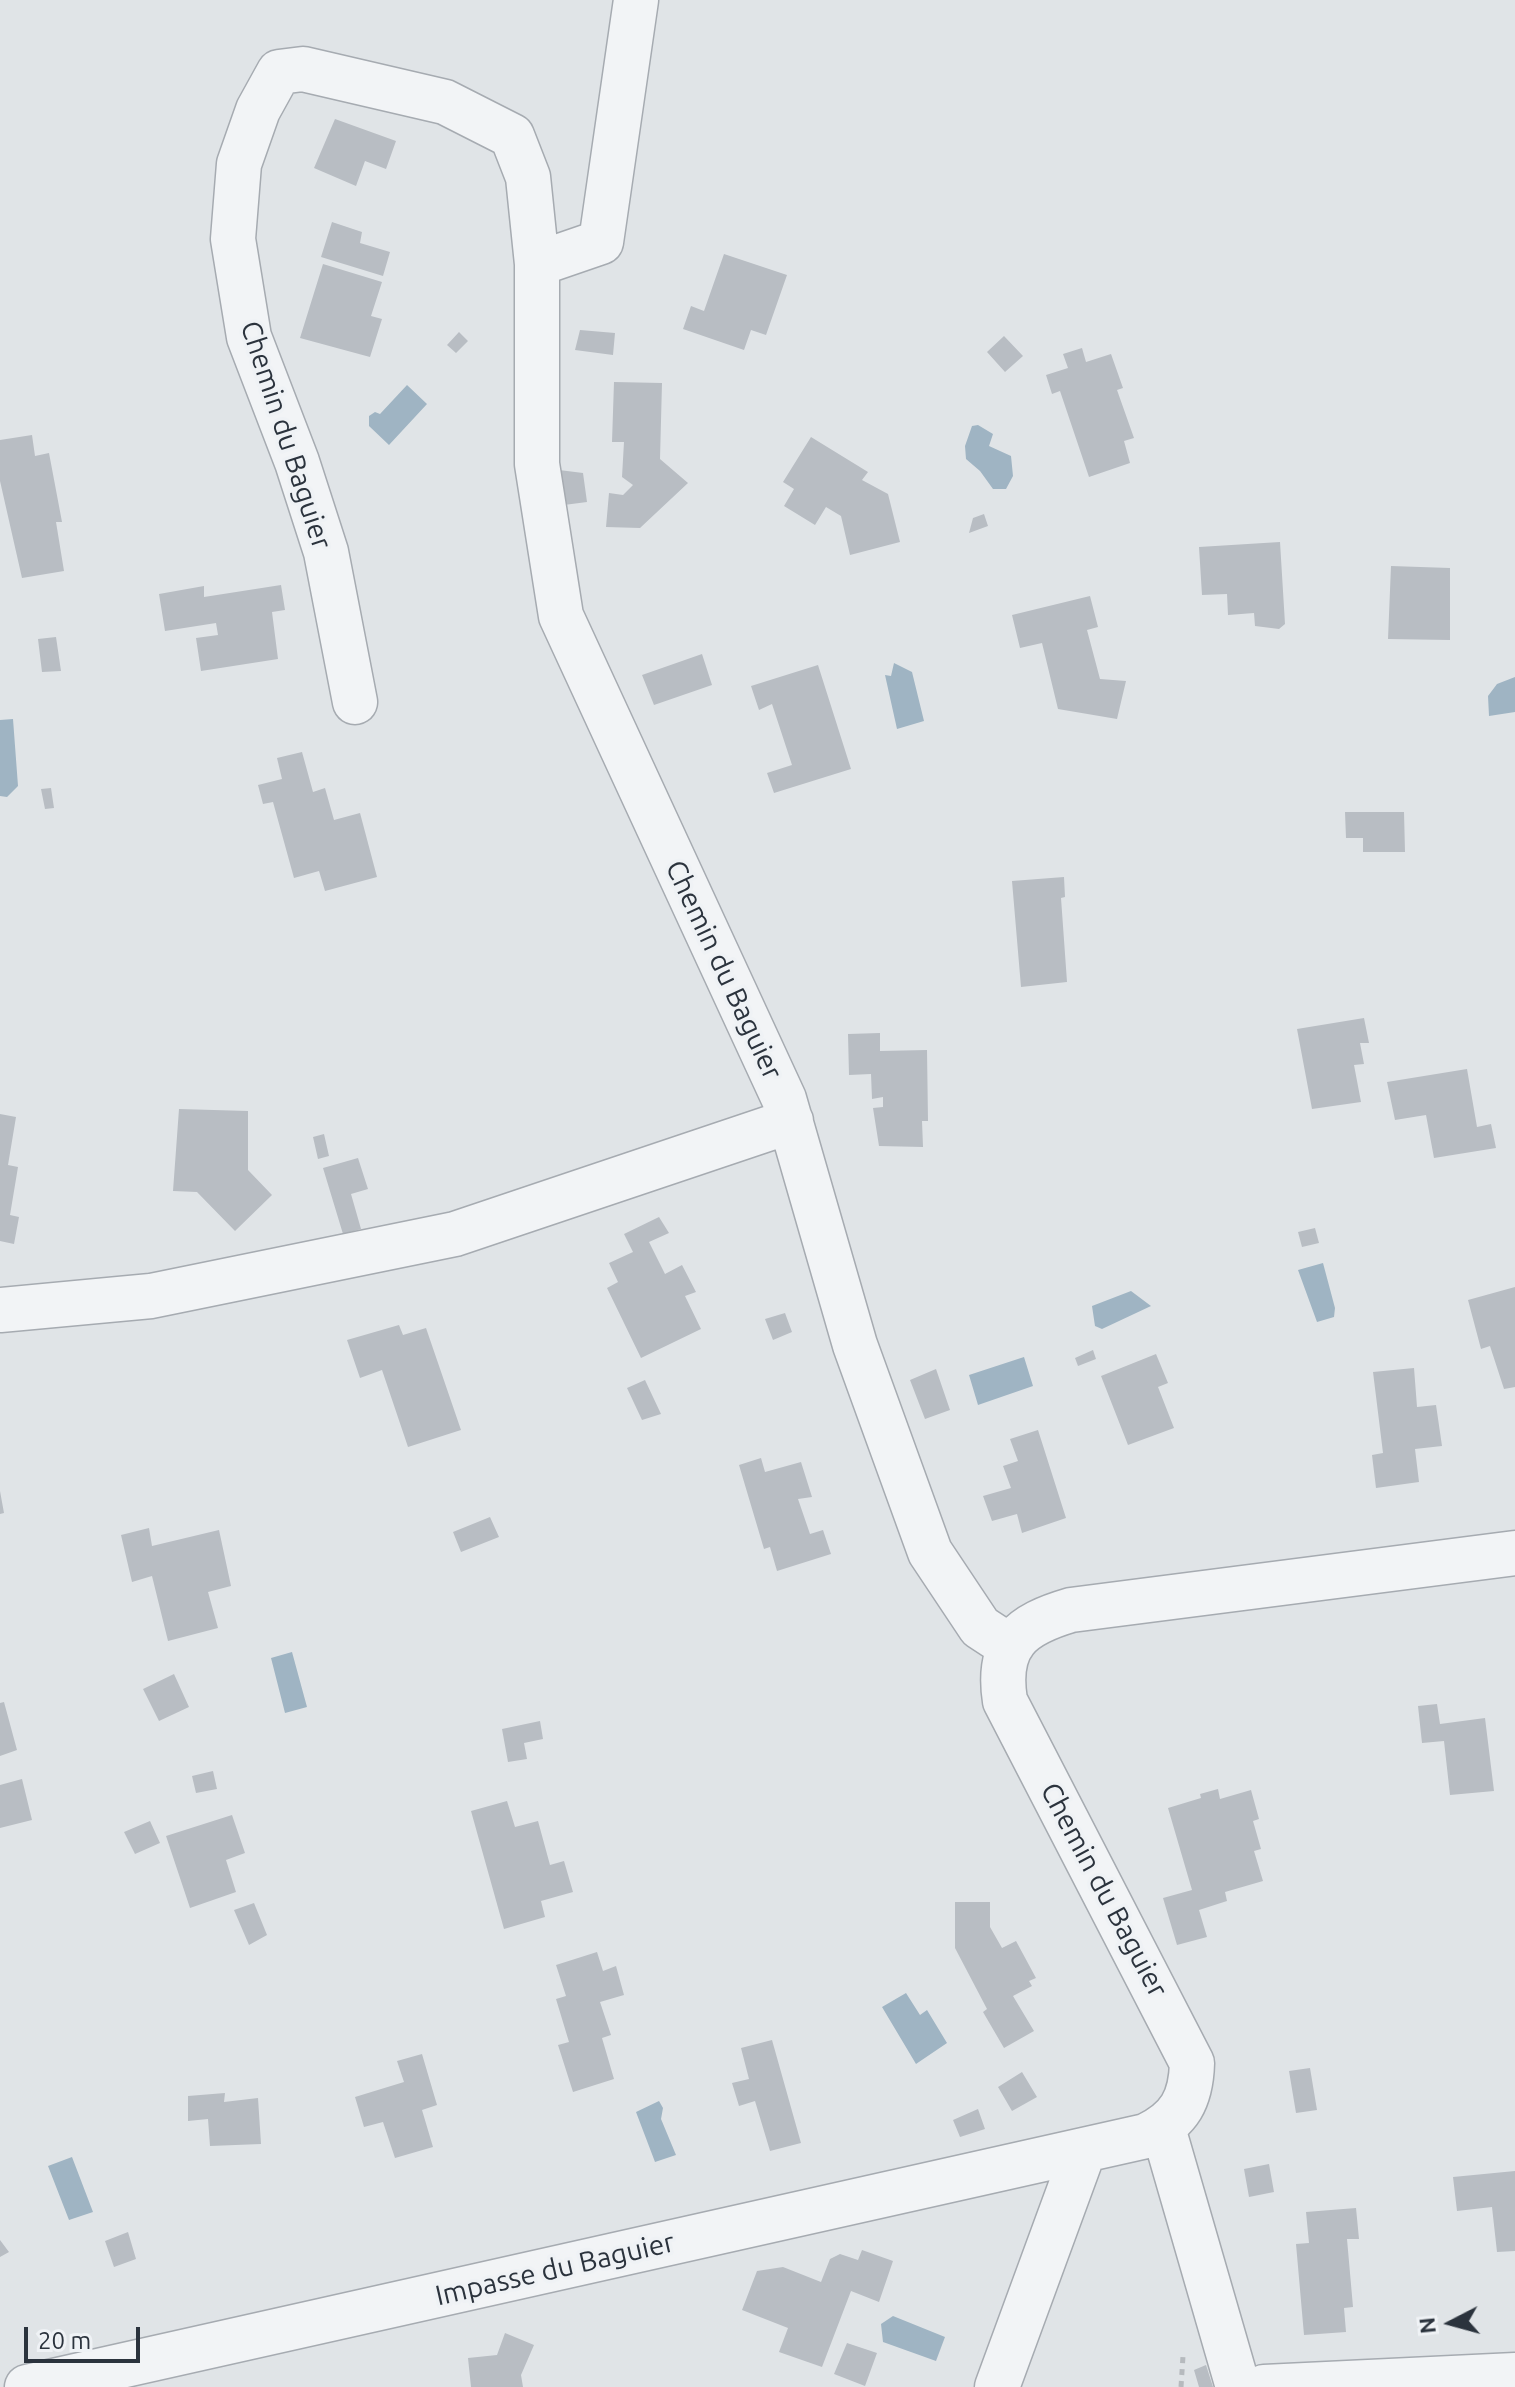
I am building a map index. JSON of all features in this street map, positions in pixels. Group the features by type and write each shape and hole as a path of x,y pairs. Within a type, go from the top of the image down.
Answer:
{"street":[{"path":"537,264 601,242 636,0"},
{"name":"Chemin du Baguier","path":"355,702 326,552 297,462 249,337 233,239 239,164 258,110 279,72 303,69 445,102 512,136 528,177 537,264 537,464 561,616 784,1099 855,1345 930,1552 980,1627 1009,1646 1002,1678 1005,1701 1192,2063 1191,2090 1180,2110 1163,2128"},
{"path":"0,1310 151,1296 455,1234 791,1121"},
{"path":"1009,1646 1026,1627 1071,1610 1515,1553"},
{"path":"997,2387 1084,2150 1146,2136 1163,2128 1238,2387"},
{"name":"Impasse du Baguier","path":"27,2387 1084,2150"},
{"path":"1264,2387 1515,2375"}],"water":[{"path":"407,385 427,404 389,445 369,426 369,416 375,412 380,414"},
{"path":"978,425 993,434 989,446 1011,456 1013,476 1006,489 993,489 966,459 965,446 972,426"},
{"path":"894,663 912,672 924,721 897,729 885,675 891,676"},
{"path":"1515,677 1515,712 1489,716 1488,696 1497,684"},
{"path":"13,719 18,786 7,797 0,796 0,720"},
{"path":"1323,1263 1335,1308 1334,1317 1317,1322 1298,1270"},
{"path":"1131,1291 1151,1306 1102,1329 1095,1326 1092,1306"},
{"path":"1024,1357 1033,1386 978,1405 969,1375"},
{"path":"292,1652 307,1707 285,1713 271,1658"},
{"path":"906,1993 920,2015 927,2010 947,2043 916,2064 882,2007"},
{"path":"659,2101 663,2108 661,2119 676,2155 655,2162 636,2112"},
{"path":"72,2157 93,2212 69,2220 48,2166"},
{"path":"893,2316 945,2337 936,2361 883,2342 881,2324"}],"building":[{"path":"335,119 396,141 386,169 365,161 356,186 314,168"},
{"path":"332,222 362,232 360,243 390,252 383,276 321,257"},
{"path":"724,254 787,275 766,335 751,330 744,350 683,329 691,306 704,311"},
{"path":"323,264 382,282 371,316 382,319 370,357 300,338"},
{"path":"580,330 615,333 613,355 575,350"},
{"path":"459,332 468,341 456,353 447,345"},
{"path":"1004,336 1023,356 1005,372 987,352"},
{"path":"1082,348 1086,362 1111,354 1123,388 1117,390 1134,438 1124,441 1130,463 1089,477 1060,391 1052,394 1046,375 1068,368 1063,354"},
{"path":"614,382 662,383 660,459 688,483 640,528 606,527 609,493 623,495 633,485 622,477 624,442 612,442"},
{"path":"32,435 35,456 49,453 62,522 56,522 64,571 22,578 0,481 0,440"},
{"path":"811,437 868,472 862,480 888,494 900,542 850,555 841,516 826,507 815,525 784,506 794,489 783,482"},
{"path":"559,470 583,473 587,502 564,505"},
{"path":"984,514 988,526 969,533 973,518"},
{"path":"1280,542 1285,624 1279,629 1255,626 1254,613 1228,615 1227,594 1202,595 1199,547"},
{"path":"1391,566 1450,568 1450,640 1388,639"},
{"path":"281,585 285,610 272,612 278,659 201,671 196,638 218,635 216,623 165,631 159,594 204,586 204,597"},
{"path":"1090,596 1098,627 1087,630 1100,679 1126,681 1117,719 1058,709 1042,643 1020,648 1012,615"},
{"path":"56,637 61,671 42,672 38,639"},
{"path":"702,654 712,685 654,705 642,675"},
{"path":"818,665 851,769 774,793 767,773 792,765 772,704 759,710 751,686"},
{"path":"302,752 313,792 325,788 334,820 360,813 377,877 325,891 319,871 294,878 273,802 263,804 258,785 282,779 277,758"},
{"path":"51,788 54,808 45,809 41,789"},
{"path":"1345,812 1404,812 1405,852 1363,852 1363,838 1346,838"},
{"path":"1064,877 1065,897 1061,898 1067,982 1021,987 1012,881"},
{"path":"1364,1018 1369,1043 1360,1043 1364,1064 1354,1065 1361,1102 1312,1109 1297,1029"},
{"path":"880,1033 880,1051 927,1050 928,1121 922,1121 923,1147 879,1146 873,1108 883,1107 883,1097 872,1099 871,1074 849,1075 848,1034"},
{"path":"1467,1069 1477,1127 1491,1124 1496,1148 1434,1158 1426,1115 1395,1120 1387,1082"},
{"path":"179,1109 248,1111 248,1170 272,1195 235,1231 197,1192 173,1191"},
{"path":"0,1114 16,1117 8,1165 18,1167 10,1215 19,1217 14,1244 0,1241"},
{"path":"324,1134 329,1156 318,1159 313,1137"},
{"path":"358,1158 368,1189 351,1194 361,1229 343,1234 323,1168"},
{"path":"659,1217 669,1233 649,1242 665,1274 682,1265 696,1292 685,1296 701,1329 641,1358 607,1288 618,1282 609,1263 633,1252 624,1234"},
{"path":"1315,1228 1319,1243 1302,1247 1298,1232"},
{"path":"1515,1287 1515,1387 1504,1389 1490,1346 1481,1349 1468,1300"},
{"path":"785,1313 792,1332 773,1340 765,1319"},
{"path":"399,1325 403,1335 426,1328 461,1430 408,1447 382,1370 360,1378 347,1340"},
{"path":"1093,1350 1096,1359 1078,1366 1075,1358"},
{"path":"1156,1354 1168,1383 1158,1387 1174,1428 1128,1445 1101,1376"},
{"path":"1414,1368 1417,1407 1436,1405 1442,1446 1415,1449 1419,1482 1376,1488 1372,1455 1383,1453 1373,1372"},
{"path":"936,1369 950,1410 925,1419 910,1380"},
{"path":"645,1380 661,1414 642,1420 627,1388"},
{"path":"1038,1430 1066,1518 1022,1533 1017,1514 992,1521 983,1496 1011,1488 1003,1466 1018,1461 1010,1439"},
{"path":"761,1458 765,1472 801,1462 812,1497 798,1499 810,1534 823,1530 831,1554 777,1571 770,1547 764,1549 739,1465"},
{"path":"0,1491 4,1513 0,1514"},
{"path":"490,1517 499,1537 461,1552 453,1532"},
{"path":"149,1528 152,1546 219,1530 231,1586 208,1592 218,1628 168,1641 152,1576 132,1582 121,1535"},
{"path":"174,1674 189,1707 159,1721 143,1689"},
{"path":"4,1702 17,1750 0,1756 0,1703"},
{"path":"1437,1704 1440,1724 1485,1718 1494,1791 1450,1795 1444,1741 1422,1743 1418,1706"},
{"path":"540,1721 543,1739 524,1743 527,1759 508,1762 502,1729"},
{"path":"213,1771 217,1789 196,1793 192,1776"},
{"path":"22,1779 32,1820 0,1828 0,1785"},
{"path":"1218,1789 1220,1799 1251,1790 1259,1819 1253,1821 1261,1849 1254,1851 1263,1881 1225,1892 1227,1901 1199,1910 1207,1937 1177,1945 1163,1898 1192,1890 1168,1808"},
{"path":"507,1801 515,1827 538,1821 550,1865 564,1861 573,1892 541,1901 545,1917 504,1929 471,1811"},
{"path":"232,1815 245,1853 226,1860 236,1892 190,1908 166,1836"},
{"path":"150,1821 160,1843 135,1854 124,1832"},
{"path":"955,1902 990,1902 990,1927 1002,1948 1016,1941 1036,1978 1029,1981 1032,1986 1013,1996 1034,2031 1004,2048 983,2012 987,2009 955,1948"},
{"path":"254,1903 267,1935 249,1945 234,1910"},
{"path":"597,1952 603,1971 616,1966 624,1995 600,2002 611,2035 602,2038 614,2079 573,2092 558,2045 569,2042 556,1999 566,1996 556,1965"},
{"path":"772,2040 801,2143 770,2151 755,2101 739,2106 732,2083 749,2079 741,2048"},
{"path":"422,2054 437,2105 422,2110 433,2147 395,2158 383,2122 364,2127 355,2097 404,2082 397,2061"},
{"path":"1310,2068 1317,2110 1296,2113 1289,2071"},
{"path":"1022,2072 1037,2097 1012,2111 998,2087"},
{"path":"225,2093 224,2102 258,2098 261,2144 210,2146 208,2119 188,2121 188,2096"},
{"path":"978,2109 985,2129 960,2137 953,2120"},
{"path":"1269,2164 1274,2192 1249,2197 1244,2169"},
{"path":"1515,2171 1515,2251 1497,2252 1492,2207 1457,2211 1453,2177"},
{"path":"1356,2208 1359,2239 1347,2239 1353,2307 1344,2308 1346,2332 1304,2335 1296,2244 1309,2243 1306,2212"},
{"path":"128,2232 136,2259 114,2267 105,2241"},
{"path":"0,2240 9,2252 0,2257"},
{"path":"862,2250 893,2261 879,2302 851,2291 822,2367 779,2352 788,2328 742,2310 757,2271 783,2267 821,2282 830,2259 840,2254 858,2260"},
{"path":"505,2333 534,2345 521,2375 523,2387 471,2387 468,2358 497,2355"},
{"path":"847,2343 877,2353 865,2386 834,2374"},
{"path":"1206,2365 1213,2387 1199,2387 1194,2370"}]}
